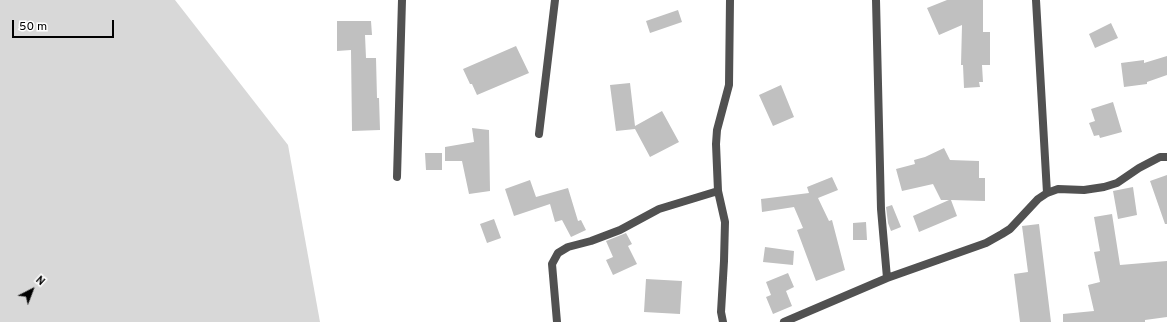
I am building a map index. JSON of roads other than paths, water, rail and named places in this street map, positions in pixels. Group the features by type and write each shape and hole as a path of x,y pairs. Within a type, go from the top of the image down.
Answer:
{"street":[{"path":"397,177 402,0"},
{"path":"539,134 555,0"},
{"path":"723,322 721,312 725,222 718,192 716,144 717,130 729,85 730,0"},
{"path":"876,0 881,209 887,278"},
{"path":"1036,0 1046,192"},
{"path":"784,322 887,278 986,243 1010,228 1046,192 1058,189 1084,190 1104,187 1117,183 1139,168 1160,157 1167,157"},
{"path":"557,322 552,264 558,254 568,247 591,241 620,230 658,209 718,192"}]}
